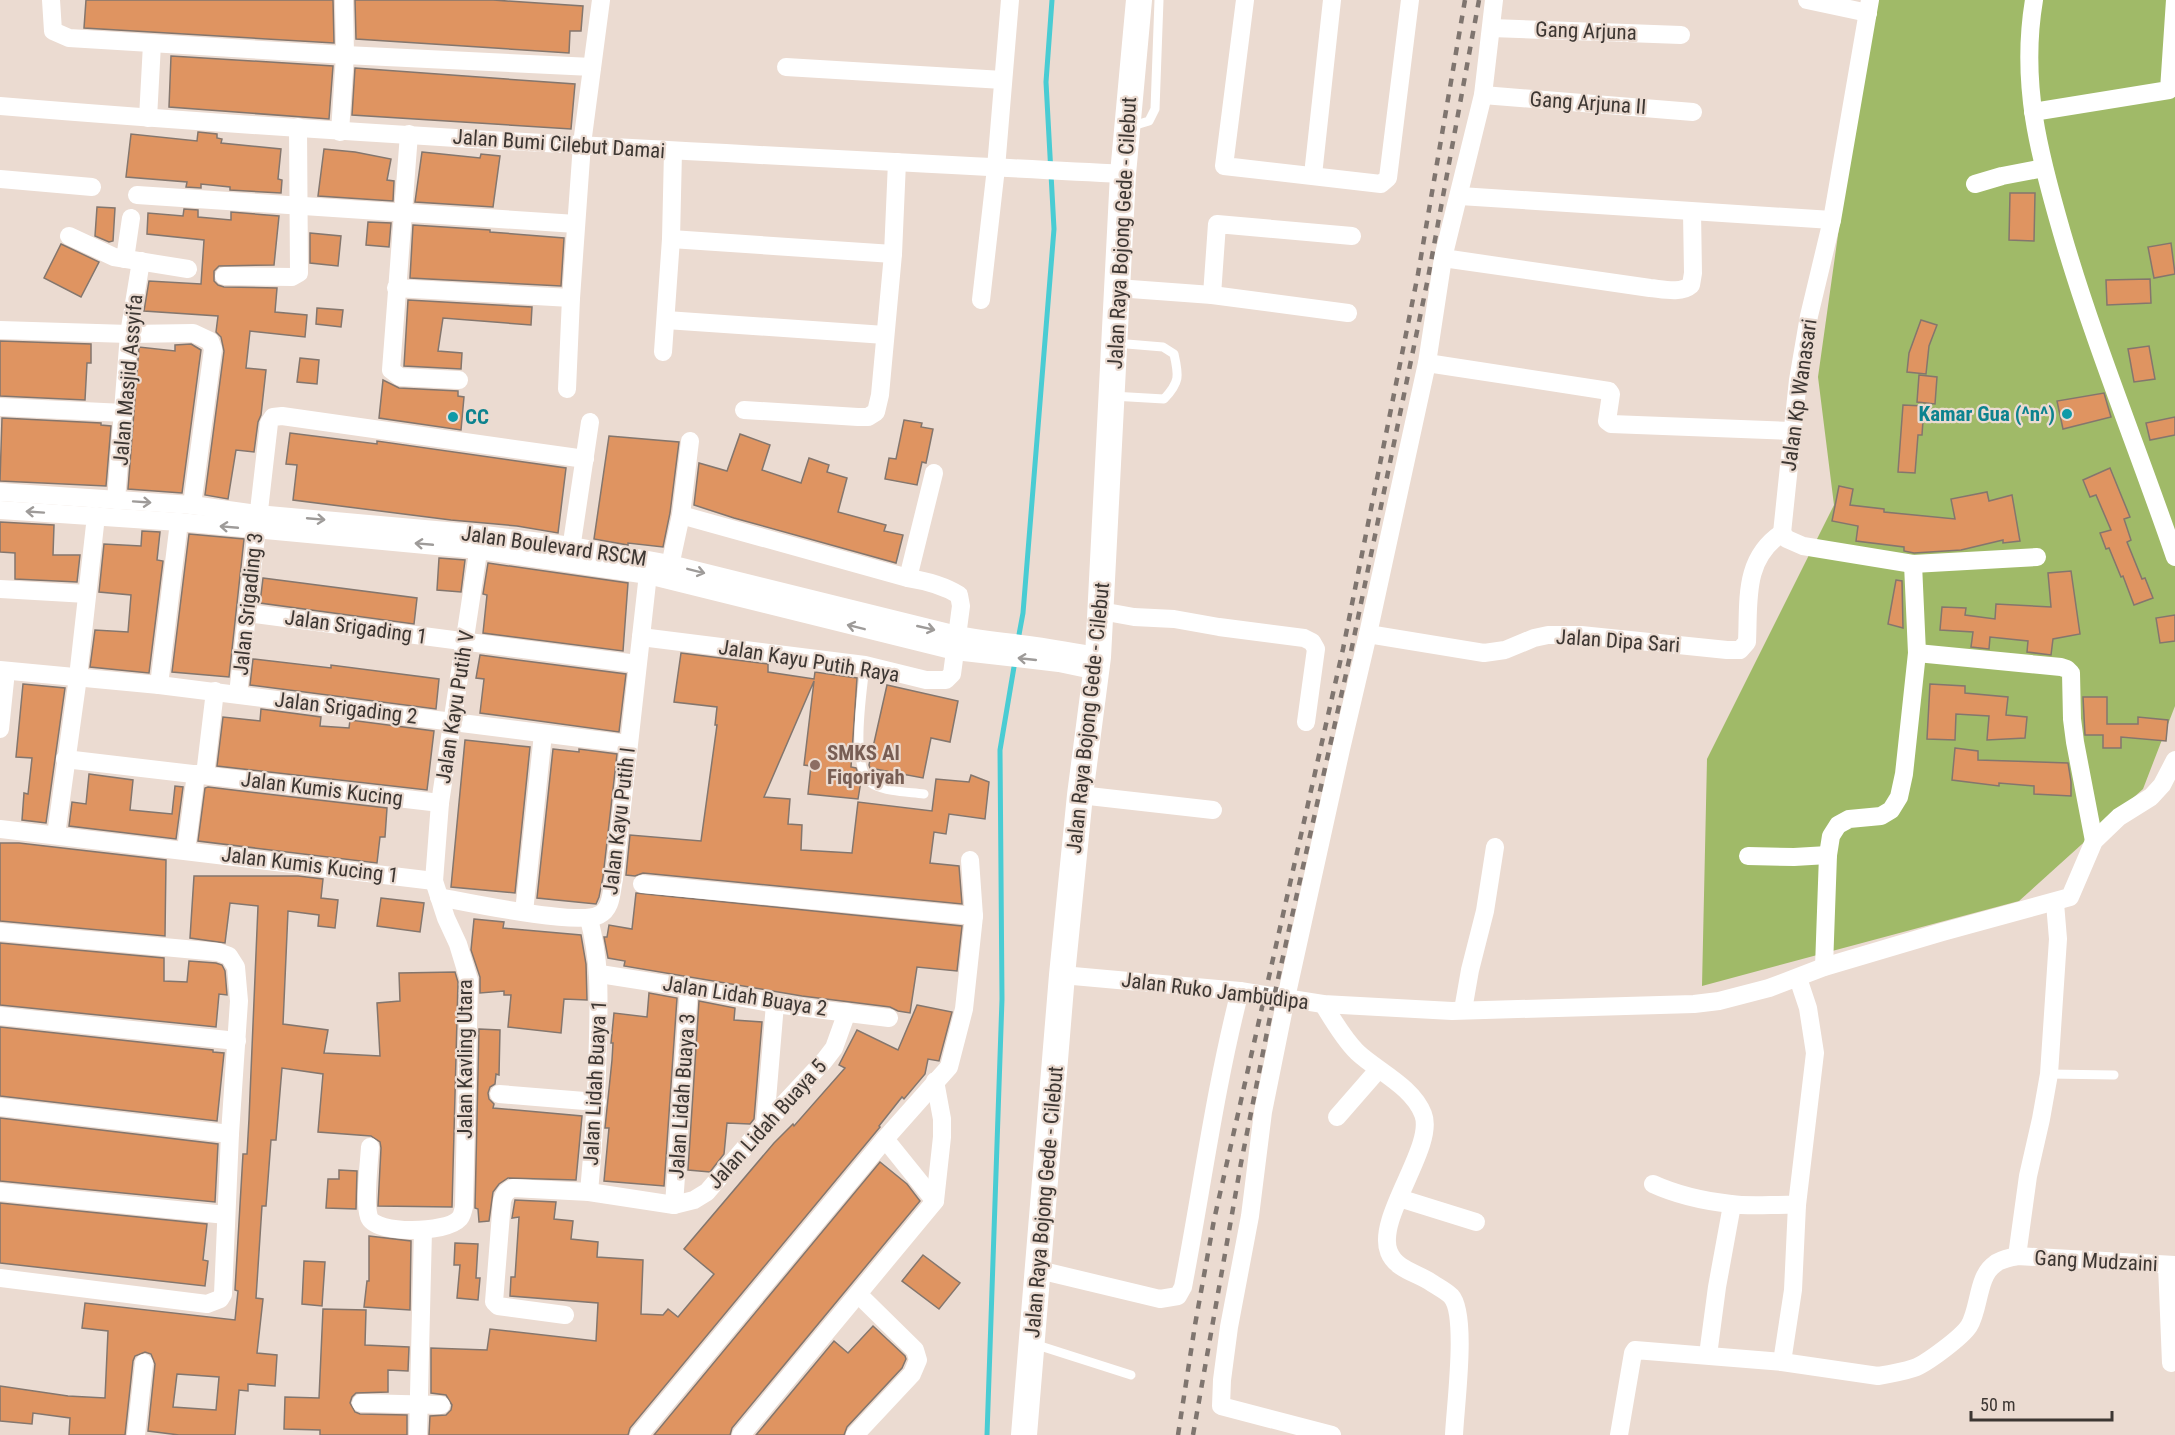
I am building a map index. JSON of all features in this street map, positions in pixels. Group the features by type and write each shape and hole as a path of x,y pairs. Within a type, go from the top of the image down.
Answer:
{"main road":[{"name":"Jalan Raya Bojong Gede - Cilebut","path":"1024,1435 1062,975 1080,795 1098,664 1123,174 1127,125 1147,27 1139,0"}],"street":[{"path":"51,0 53,31 69,38 592,67"},
{"path":"340,132 345,55 344,0"},
{"path":"567,389 582,144 601,0"},
{"path":"981,300 996,168 1010,0"},
{"path":"1245,0 1224,166 1381,184 1387,180 1410,0"},
{"path":"1312,176 1332,0"},
{"path":"1332,1435 1221,1406 1222,1380 1229,1327 1250,1216 1263,1112 1286,998 1427,363 1443,258 1483,95 1494,0"},
{"path":"1807,0 1869,7"},
{"path":"2034,0 2028,54 2029,85 2044,168 2084,304 2175,557"},
{"path":"2033,112 2172,90 2175,0"},
{"name":"Jalan Kp Wanasari","path":"1782,533 1791,432 1809,316 1832,220 1869,7"},
{"name":"Gang Arjuna","path":"1491,28 1681,35"},
{"path":"148,118 152,44"},
{"path":"786,67 1003,80"},
{"name":"Gang Arjuna II","path":"1483,95 1693,112"},
{"name":"Jalan Bumi Cilebut Damai","path":"0,106 340,132 1123,174"},
{"path":"224,276 296,276 300,268 297,206 298,127"},
{"path":"409,134 391,370 400,377 459,380"},
{"path":"663,352 671,238 673,151"},
{"path":"744,410 868,417 876,412 880,395 892,254 897,162"},
{"path":"1975,184 2044,168"},
{"path":"0,179 92,187"},
{"path":"137,195 576,224"},
{"path":"1460,196 1832,220"},
{"path":"1443,258 1650,288 1685,289 1691,285 1693,273 1692,212"},
{"name":"Jalan Masjid Assyifa","path":"116,500 124,413 133,260 131,218"},
{"path":"1212,295 1217,224 1352,236"},
{"path":"69,236 114,257 188,269"},
{"path":"671,238 892,254"},
{"path":"396,288 571,298"},
{"path":"1117,288 1212,295 1348,313"},
{"path":"666,320 885,335"},
{"path":"0,330 129,334 193,333 210,342 213,349 192,505"},
{"path":"1427,363 1609,392 1611,394 1607,421 1611,424 1791,432"},
{"path":"0,407 124,413"},
{"name":"Jalan Srigading 3","path":"238,694 256,522 270,420 277,417 585,459"},
{"path":"570,554 590,422"},
{"path":"669,572 681,515 690,441"},
{"path":"908,578 933,473"},
{"name":"Jalan Boulevard RSCM","path":"0,492 192,505 256,522"},
{"name":"Jalan Boulevard RSCM","path":"0,510 179,522 256,522 480,542 570,554 669,572 956,643 1060,656 1098,664"},
{"path":"681,515 945,587 959,595 961,606 956,643"},
{"path":"56,835 78,677 96,516"},
{"path":"159,684 179,522"},
{"path":"1782,533 1787,539 1803,546 1913,564 2037,557"},
{"name":"Jalan Dipa Sari","path":"1368,634 1484,653 1505,650 1548,635 1581,635 1740,650 1747,642 1754,564 1772,540 1782,533"},
{"name":"Jalan Kayu Putih V","path":"436,889 440,803 480,542"},
{"path":"1824,967 1828,855 1831,836 1838,825 1849,819 1881,816 1891,810 1899,797 1905,765 1917,653 1913,564"},
{"name":"Jalan Kayu Putih I","path":"436,889 524,912 590,919 600,915 609,906 649,568"},
{"path":"0,589 87,594"},
{"path":"1101,611 1304,638 1312,642 1316,649 1306,722"},
{"name":"Jalan Srigading 1","path":"247,613 637,664"},
{"name":"Jalan Kayu Putih Raya","path":"640,637 865,665 926,680 946,680 952,674 956,643"},
{"path":"1917,653 2067,669 2071,673 2075,742 2094,841"},
{"path":"0,729 3,671"},
{"name":"Jalan Srigading 2","path":"3,671 159,684 628,744"},
{"path":"186,850 215,691"},
{"path":"524,912 543,734"},
{"name":"Jalan Kumis Kucing","path":"66,759 440,803"},
{"path":"1323,1004 1463,1010 1694,1004 1742,995 1798,978 1824,967 2070,897 2094,841 2119,817 2151,797 2162,785 2175,760"},
{"path":"1080,795 1213,810"},
{"name":"Jalan Kumis Kucing 1","path":"0,830 186,850 436,889"},
{"path":"1463,1010 1470,970 1485,911 1495,847"},
{"path":"1748,856 1828,855"},
{"path":"639,1435 885,1139 950,1067 964,1009 974,916 970,860"},
{"path":"642,884 974,916"},
{"name":"Jalan Kavling Utara","path":"423,1230 451,1225 460,1219 464,1207 469,980 458,944 436,889"},
{"path":"1620,1435 1634,1350 1782,1362 1878,1376 1917,1367 1959,1338 1969,1326 1977,1310 1987,1270 1997,1262 2017,1256 2028,1176 2049,1074 2058,939 2055,903"},
{"name":"Jalan Lidah Buaya 1","path":"589,1192 597,1102 600,974 590,919"},
{"path":"0,932 219,952 229,956 236,967 240,1001 230,1134 223,1294 214,1302 207,1304 0,1278"},
{"name":"Jalan Lidah Buaya 2","path":"600,974 775,1004 889,1018"},
{"name":"Jalan Ruko Jambudipa","path":"1062,975 1240,991 1323,1004 1356,1051 1416,1103 1423,1114 1425,1126 1388,1233 1389,1251 1396,1261 1408,1271 1429,1281 1452,1297 1458,1311 1460,1346 1454,1435"},
{"path":"1782,1362 1794,1274 1797,1205 1815,1053 1808,1008 1798,978"},
{"name":"Jalan Lidah Buaya 3","path":"674,1205 689,988"},
{"path":"1039,1270 1160,1299 1178,1296 1183,1287 1220,1077 1240,991"},
{"path":"765,1124 775,1004"},
{"name":"Jalan Lidah Buaya 5","path":"565,1315 498,1306 494,1302 502,1201 507,1190 513,1188 589,1192 674,1205 694,1200 707,1192 765,1124 812,1076 834,1048 847,1012"},
{"path":"0,1016 237,1041"},
{"path":"1337,1117 1378,1070"},
{"path":"741,1435 935,1201 942,1119 935,1081"},
{"path":"499,1094 597,1102"},
{"path":"0,1107 230,1134"},
{"path":"885,1139 935,1201"},
{"path":"370,1147 368,1202 369,1216 373,1223 384,1227 423,1230 418,1435"},
{"path":"1653,1184 1673,1193 1732,1205 1772,1203 1797,1205"},
{"path":"0,1192 226,1215"},
{"path":"1399,1198 1476,1222"},
{"path":"1707,1355 1732,1205"},
{"name":"Gang Mudzaini","path":"2017,1256 2171,1265"},
{"path":"2171,1265 2171,1363"},
{"path":"855,1435 912,1374 918,1360 915,1350 858,1294"},
{"path":"136,1435 144,1362"},
{"path":"361,1402 441,1405"}],"lane":[{"path":"1147,27 1159,0"},
{"path":"1112,396 1164,399 1175,387 1178,371 1174,354 1163,347 1114,343"},
{"path":"865,665 859,731 860,762 865,778 873,785 884,788 924,794"},
{"path":"2049,1074 2114,1074"},
{"path":"1031,1343 1131,1375"}],"green space":[{"path":"1876,0 2175,0 2175,706 2143,789 2019,901 1702,986 1707,759 1834,505 1818,377 1857,100"}],"building":[{"path":"86,0 333,0 334,43 84,28"},
{"path":"355,0 493,0 583,6 581,31 570,31 569,53 356,39"},
{"path":"171,56 333,66 329,119 169,107"},
{"path":"355,68 575,84 571,129 352,115"},
{"path":"198,132 217,134 217,138 222,139 221,143 281,149 278,179 282,180 281,193 230,190 230,187 201,184 201,188 186,187 187,182 126,177 131,134 197,141"},
{"path":"324,149 391,159 387,180 394,181 393,201 318,196"},
{"path":"422,152 480,158 481,154 500,156 493,207 415,202"},
{"path":"2010,193 2035,193 2034,241 2009,240"},
{"path":"97,207 115,208 113,241 109,242 95,236"},
{"path":"184,209 198,210 198,217 231,220 231,212 279,216 274,265 219,266 214,271 214,281 224,287 277,288 275,312 307,315 305,337 250,331 246,368 266,370 261,415 254,452 236,450 228,499 205,495 224,351 221,337 216,332 218,316 144,311 149,281 201,284 204,240 147,234 148,213 183,216"},
{"path":"368,222 391,223 389,247 366,245"},
{"path":"413,225 564,238 561,286 410,278"},
{"path":"310,233 341,236 338,266 310,263"},
{"path":"2171,243 2175,274 2154,278 2148,247"},
{"path":"61,244 99,262 81,297 44,278"},
{"path":"2150,279 2151,303 2107,305 2106,280"},
{"path":"408,300 532,307 531,325 443,318 438,351 462,353 461,369 404,366"},
{"path":"317,308 343,310 341,327 316,324"},
{"path":"1921,320 1937,325 1929,346 1926,374 1907,372 1909,353"},
{"path":"0,341 91,344 91,363 87,363 85,400 0,396"},
{"path":"191,344 201,350 182,493 128,489 139,347 175,351 175,345"},
{"path":"2149,346 2155,379 2134,382 2128,349"},
{"path":"300,358 319,360 317,384 297,382"},
{"path":"1919,375 1937,377 1935,404 1917,402"},
{"path":"383,380 399,388 458,391 458,396 464,397 461,430 379,418"},
{"path":"2104,393 2111,417 2063,429 2057,401"},
{"path":"1903,405 1924,406 1922,435 1918,435 1915,473 1898,472"},
{"path":"2175,417 2175,435 2150,440 2146,423"},
{"path":"2,418 101,423 101,425 111,426 106,486 0,481"},
{"path":"904,420 922,423 921,427 933,429 926,463 922,462 917,485 885,479 889,458 896,459"},
{"path":"290,433 377,444 377,441 566,468 558,533 517,526 293,500 297,465 286,464"},
{"path":"740,434 770,445 762,470 801,483 809,458 829,465 827,472 847,478 838,512 886,525 884,531 903,535 896,563 694,505 699,463 727,471"},
{"path":"609,436 679,442 663,547 628,543 628,545 594,539"},
{"path":"2110,468 2130,517 2124,519 2131,540 2127,542 2142,579 2145,578 2153,598 2134,605 2123,576 2121,577 2109,548 2106,549 2100,533 2111,530 2096,495 2090,497 2083,480"},
{"path":"1839,486 1853,489 1850,505 1884,509 1884,512 1955,519 1951,499 1987,492 1989,501 2012,495 2020,541 2003,543 2003,540 1961,550 1914,553 1904,551 1904,547 1856,541 1858,526 1832,521"},
{"path":"0,522 54,525 53,555 80,555 77,582 15,579 15,553 0,552"},
{"path":"142,531 160,532 157,560 163,561 149,673 90,667 95,630 128,632 131,595 99,592 104,544 141,546"},
{"path":"189,534 244,539 229,677 172,672"},
{"path":"439,558 465,560 461,592 437,590"},
{"path":"488,563 628,583 623,651 483,633 487,595 483,594"},
{"path":"2071,571 2080,634 2053,639 2051,655 2027,652 2028,641 1990,637 1989,649 1971,647 1973,632 1940,630 1942,607 1966,608 1965,615 1995,619 1996,604 2051,607 2048,573"},
{"path":"263,578 417,598 414,624 260,603"},
{"path":"1896,580 1902,581 1903,628 1888,624"},
{"path":"2175,615 2175,641 2160,643 2156,618"},
{"path":"681,653 768,664 768,672 814,679 815,672 857,678 851,767 856,768 861,781 858,799 808,794 811,766 804,765 814,681 764,797 790,799 788,824 802,825 801,850 852,853 858,802 932,811 936,779 969,782 971,775 989,782 985,819 949,814 946,834 934,832 930,863 959,866 962,904 643,873 635,876 626,875 630,835 701,841 717,725 715,725 717,707 674,702"},
{"path":"480,655 626,674 619,732 480,713 484,679 476,678"},
{"path":"253,659 331,668 331,665 439,679 436,709 250,685"},
{"path":"23,684 65,688 46,823 22,820 24,793 28,794 32,758 16,757"},
{"path":"1930,684 1965,686 1965,693 2008,697 2006,715 2027,717 2025,738 1987,740 1989,716 1956,714 1955,740 1927,739"},
{"path":"887,685 958,701 950,742 931,738 923,778 870,768"},
{"path":"2083,697 2107,697 2107,724 2138,724 2138,717 2168,720 2166,741 2121,737 2121,748 2103,748 2103,735 2085,735"},
{"path":"261,709 321,717 320,726 349,728 350,720 434,731 427,790 217,766 223,717 260,721"},
{"path":"465,740 530,747 515,893 451,887"},
{"path":"1955,748 1978,751 1978,760 2068,763 2071,796 2034,794 2034,786 1999,783 1999,786 1952,780"},
{"path":"553,749 579,752 579,749 617,754 603,877 596,904 537,898"},
{"path":"89,774 133,780 130,810 172,814 175,786 183,787 176,839 69,826 72,802 86,804"},
{"path":"205,788 387,808 385,837 380,837 377,863 198,841"},
{"path":"0,843 19,843 166,860 165,936 0,921"},
{"path":"194,876 298,876 323,879 321,898 338,900 335,928 318,926 319,915 288,911 283,1024 328,1030 324,1053 380,1056 377,1003 400,1001 399,973 455,972 458,982 452,1207 378,1206 380,1142 371,1136 318,1132 323,1074 282,1068 276,1140 271,1140 266,1206 262,1206 256,1298 263,1299 257,1353 277,1355 275,1386 248,1384 248,1391 239,1390 235,1435 179,1435 148,1431 155,1364 151,1354 145,1352 135,1356 133,1361 125,1435 69,1435 70,1418 33,1413 32,1424 0,1421 0,1386 68,1396 105,1398 108,1331 82,1328 85,1303 235,1320 243,1154 247,1154 249,1119 258,906 230,903 225,943 190,938","holes":["177,1374 219,1377 216,1410 173,1407"]},
{"path":"636,893 962,926 957,971 917,967 910,1013 890,1007 802,996 624,966 625,961 608,958 604,937 607,937 609,925 632,929"},
{"path":"381,898 424,903 420,932 377,926"},
{"path":"474,919 504,922 503,928 581,935 586,964 587,1000 564,999 561,1033 508,1027 511,995 504,995 504,991 480,993 480,977 471,950"},
{"path":"0,943 164,958 164,981 187,982 189,961 216,963 222,965 225,971 227,995 219,994 216,1027 0,1005"},
{"path":"649,993 677,998 664,1186 604,1181 609,1128 605,1128 614,1013 647,1017"},
{"path":"699,1001 735,1008 734,1020 762,1022 754,1119 750,1124 727,1123 724,1154 710,1172 688,1170"},
{"path":"917,1005 952,1012 939,1061 928,1059 925,1074 904,1099 902,1097 880,1127 630,1428 628,1435 429,1435 430,1416 446,1415 452,1405 446,1395 431,1393 431,1348 487,1350 490,1329 596,1341 598,1303 510,1296 511,1277 515,1277 519,1217 512,1218 515,1200 556,1202 554,1219 573,1221 571,1239 598,1242 597,1257 643,1260 641,1314 663,1315 668,1309 678,1317 714,1274 684,1249 774,1143 793,1124 794,1126 845,1068 839,1065 857,1030 898,1050"},
{"path":"0,1027 224,1053 217,1121 0,1096"},
{"path":"479,1029 500,1030 499,1075 496,1074 495,1084 490,1087 488,1093 489,1099 494,1104 493,1108 582,1116 576,1180 508,1178 493,1192 489,1221 479,1222 478,1209 475,1208"},
{"path":"0,1118 218,1144 215,1202 0,1181"},
{"path":"880,1162 907,1184 920,1201 732,1428 730,1435 654,1435"},
{"path":"339,1170 357,1171 356,1209 326,1208 328,1179 339,1179"},
{"path":"0,1203 207,1224 203,1260 208,1261 205,1286 0,1263"},
{"path":"369,1236 411,1241 410,1310 364,1307 367,1281 369,1281"},
{"path":"455,1243 478,1244 476,1278 480,1278 478,1300 457,1298 460,1265 454,1265"},
{"path":"923,1255 960,1283 939,1309 902,1281"},
{"path":"304,1261 325,1262 322,1306 302,1304"},
{"path":"323,1309 366,1310 365,1345 409,1347 408,1371 388,1370 388,1392 356,1393 350,1403 355,1412 360,1414 407,1415 407,1435 320,1435 320,1430 284,1429 285,1397 319,1398"},
{"path":"873,1326 906,1359 902,1368 847,1427 844,1435 756,1435 834,1341 848,1353"}],"waterway":[{"path":"1018,640 1023,613 1054,229 1046,82 1052,0"},
{"path":"987,1435 1002,999 1000,750 1015,661"}],"railway":[{"path":"1178,1435 1214,1220 1343,649 1418,274 1465,0"},
{"path":"1193,1435 1241,1163 1274,997 1352,647 1428,278 1479,0"}],"place":[{"name":"Kamar Gua (^n^)","path":"2067,414"},
{"name":"CC","path":"453,417"},
{"name":"SMKS Al Fiqoriyah","path":"815,765"}]}
